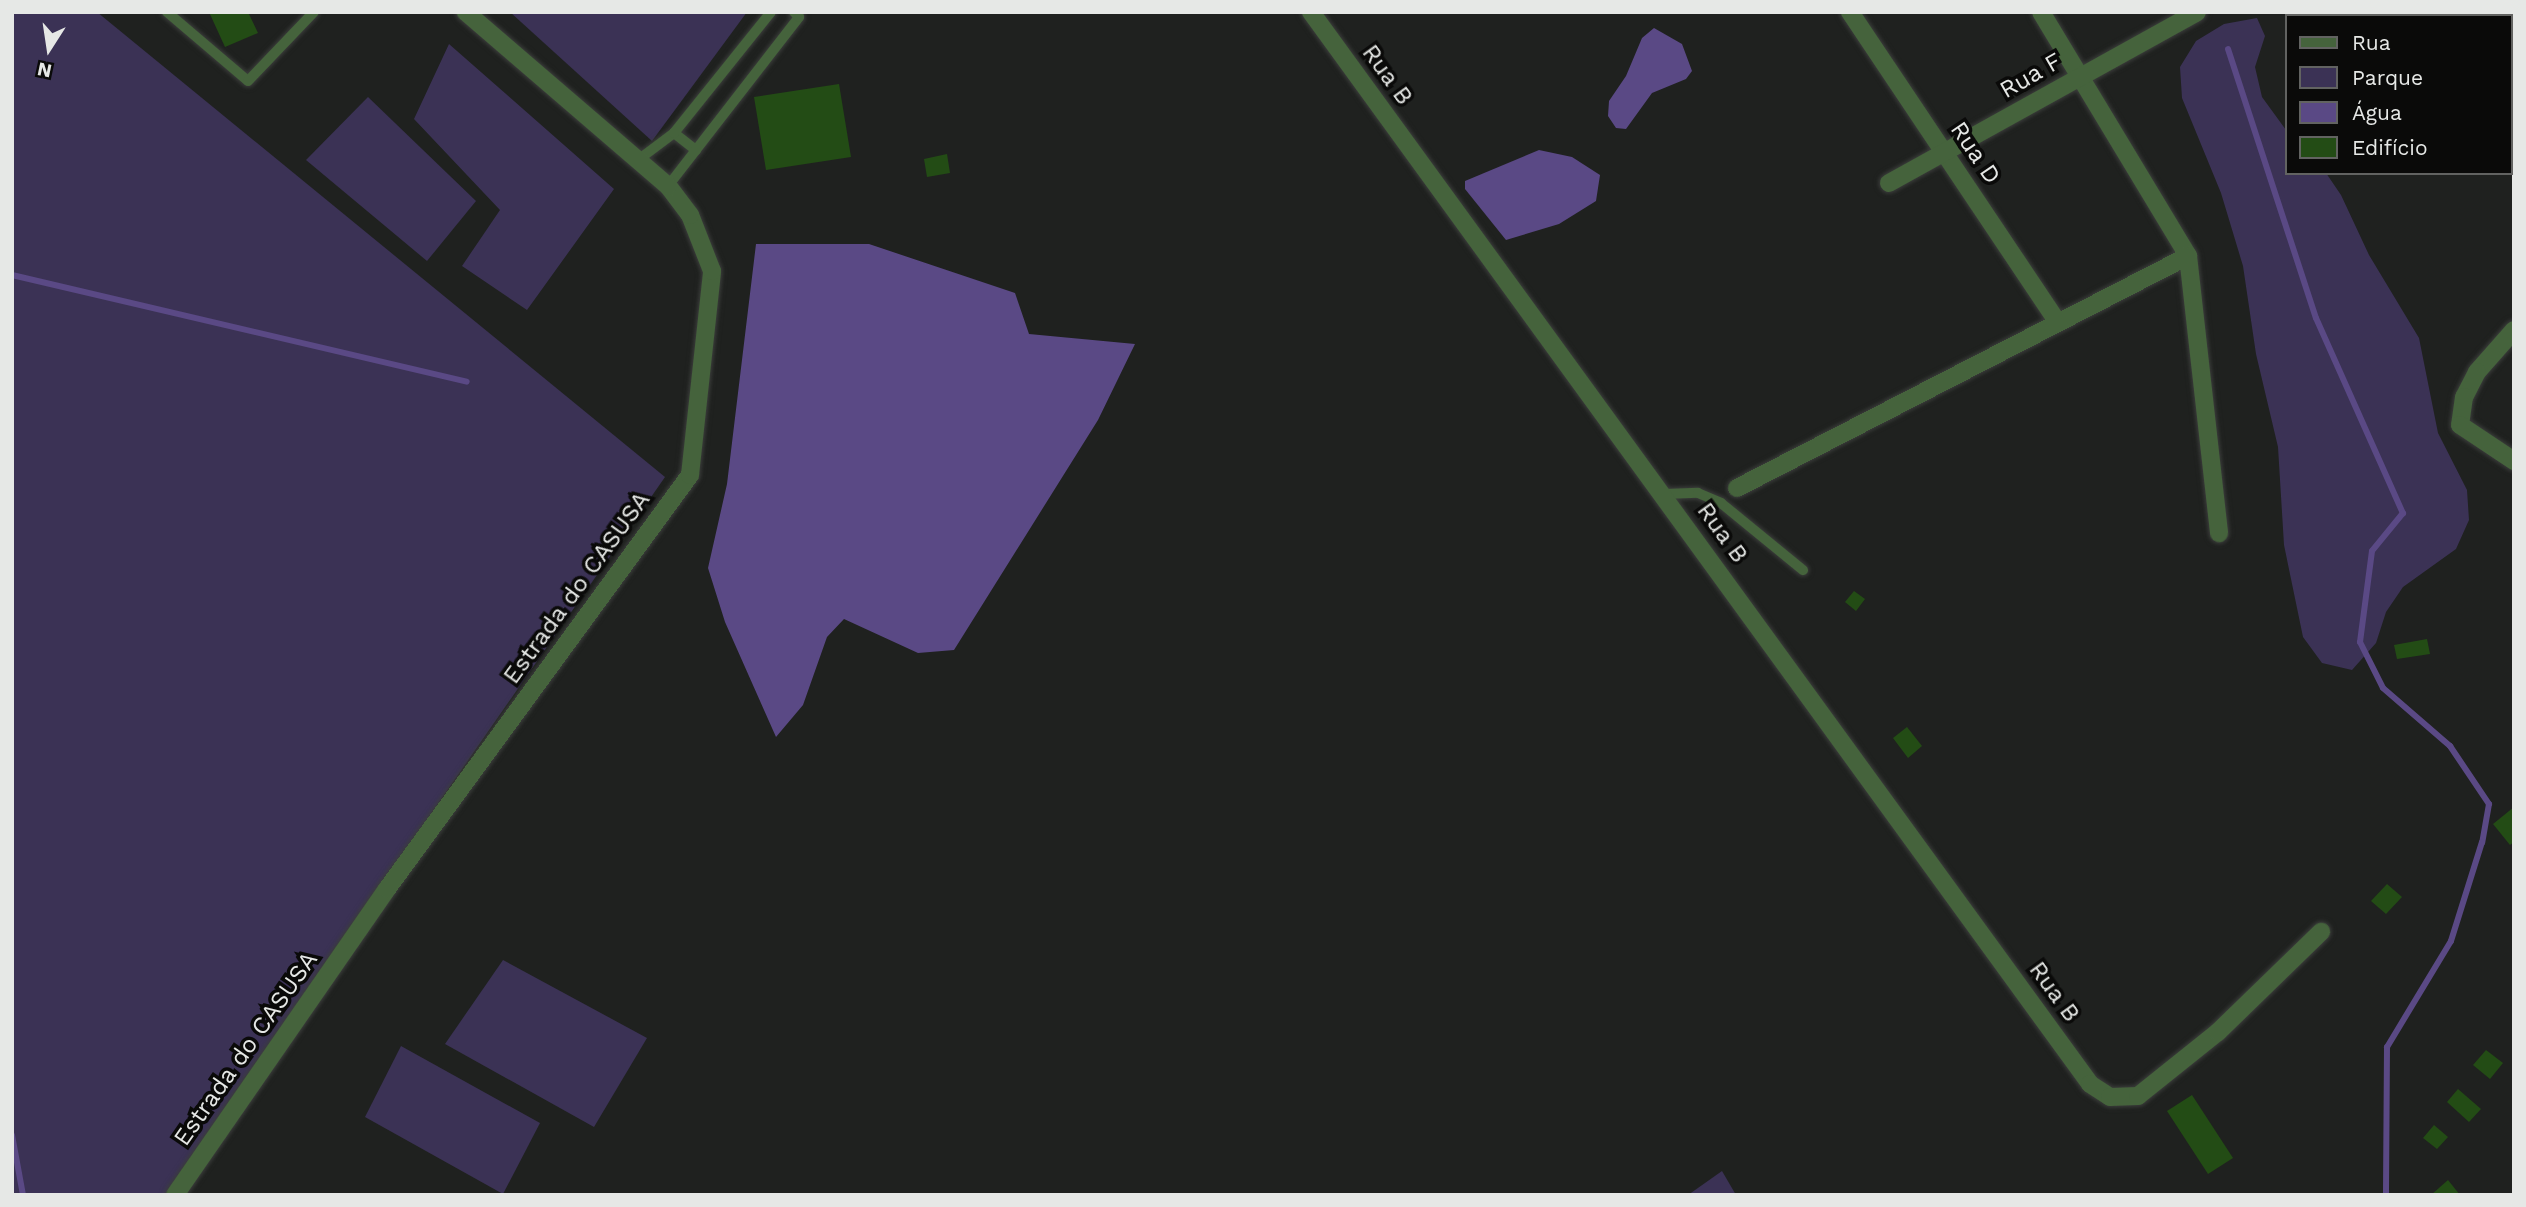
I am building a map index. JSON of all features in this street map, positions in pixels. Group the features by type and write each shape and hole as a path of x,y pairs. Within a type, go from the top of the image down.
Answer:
{"street":[{"name":"Estrada do CASUSA","path":"175,1195 387,889 690,475 712,271 690,215 668,186 466,12"},
{"name":"Rua B","path":"1311,12 1664,494 2090,1084 2110,1097 2138,1096 2218,1032 2321,932"},
{"name":"Rua D","path":"1850,12 2058,323"},
{"path":"2041,12 2188,257 2218,533"},
{"name":"Rua F","path":"1889,183 2197,12"},
{"path":"1737,488 2188,257"},
{"path":"2514,330 2477,372 2464,397 2460,425 2514,461"}],"lane":[{"path":"167,12 248,81 314,12"},
{"path":"638,160 674,133 771,12"},
{"path":"668,186 799,17 794,12"},
{"path":"674,133 696,150"},
{"path":"1664,494 1698,493 1721,503 1803,570"}],"green space":[{"path":"12,12 97,12 665,477 166,1195 12,1195"},
{"path":"510,12 747,12 652,141"},
{"path":"2257,18 2265,36 2255,67 2262,97 2284,127 2284,175 2327,175 2341,195 2369,255 2419,338 2438,433 2467,490 2469,520 2456,549 2403,587 2386,612 2376,643 2352,670 2322,663 2303,637 2284,545 2278,447 2256,354 2243,266 2221,193 2182,98 2180,67 2196,41 2224,24"},
{"path":"449,44 614,189 527,310 462,266 500,210 414,119"},
{"path":"368,97 476,201 427,261 306,160"},
{"path":"503,960 647,1038 594,1127 445,1044"},
{"path":"401,1046 540,1123 503,1194 365,1117"},
{"path":"1722,1171 1736,1195 1688,1195"}],"water":[{"path":"1654,28 1682,44 1692,71 1686,79 1652,93 1626,129 1616,128 1608,116 1609,101 1626,76 1642,38"},
{"path":"1539,150 1572,157 1600,175 1596,201 1559,224 1506,240 1465,189 1465,181"},
{"path":"756,244 869,244 1015,293 1029,334 1135,344 1098,420 954,650 918,653 844,619 827,637 803,705 776,737 725,622 708,568 727,484"}],"building":[{"path":"209,12 248,12 258,33 225,47"},
{"path":"839,84 851,157 766,170 754,97"},
{"path":"947,154 950,173 927,177 924,159"},
{"path":"1854,591 1865,599 1856,611 1845,602"},
{"path":"2427,639 2430,654 2397,659 2394,645"},
{"path":"1907,727 1922,746 1908,758 1893,738"},
{"path":"2514,807 2514,842 2510,845 2493,824"},
{"path":"2387,884 2402,897 2386,914 2371,901"},
{"path":"2486,1050 2503,1063 2490,1079 2473,1065"},
{"path":"2458,1089 2481,1109 2469,1122 2447,1102"},
{"path":"2192,1095 2233,1158 2208,1174 2167,1111"},
{"path":"2434,1125 2448,1137 2437,1149 2423,1138"},
{"path":"2448,1180 2460,1195 2431,1195"}],"waterway":[{"path":"2228,49 2316,318 2403,513 2372,551 2360,642 2383,688 2450,746 2489,804 2482,842 2451,941 2387,1047 2386,1195"},
{"path":"12,275 467,382"},
{"path":"12,1135 23,1195"}]}
